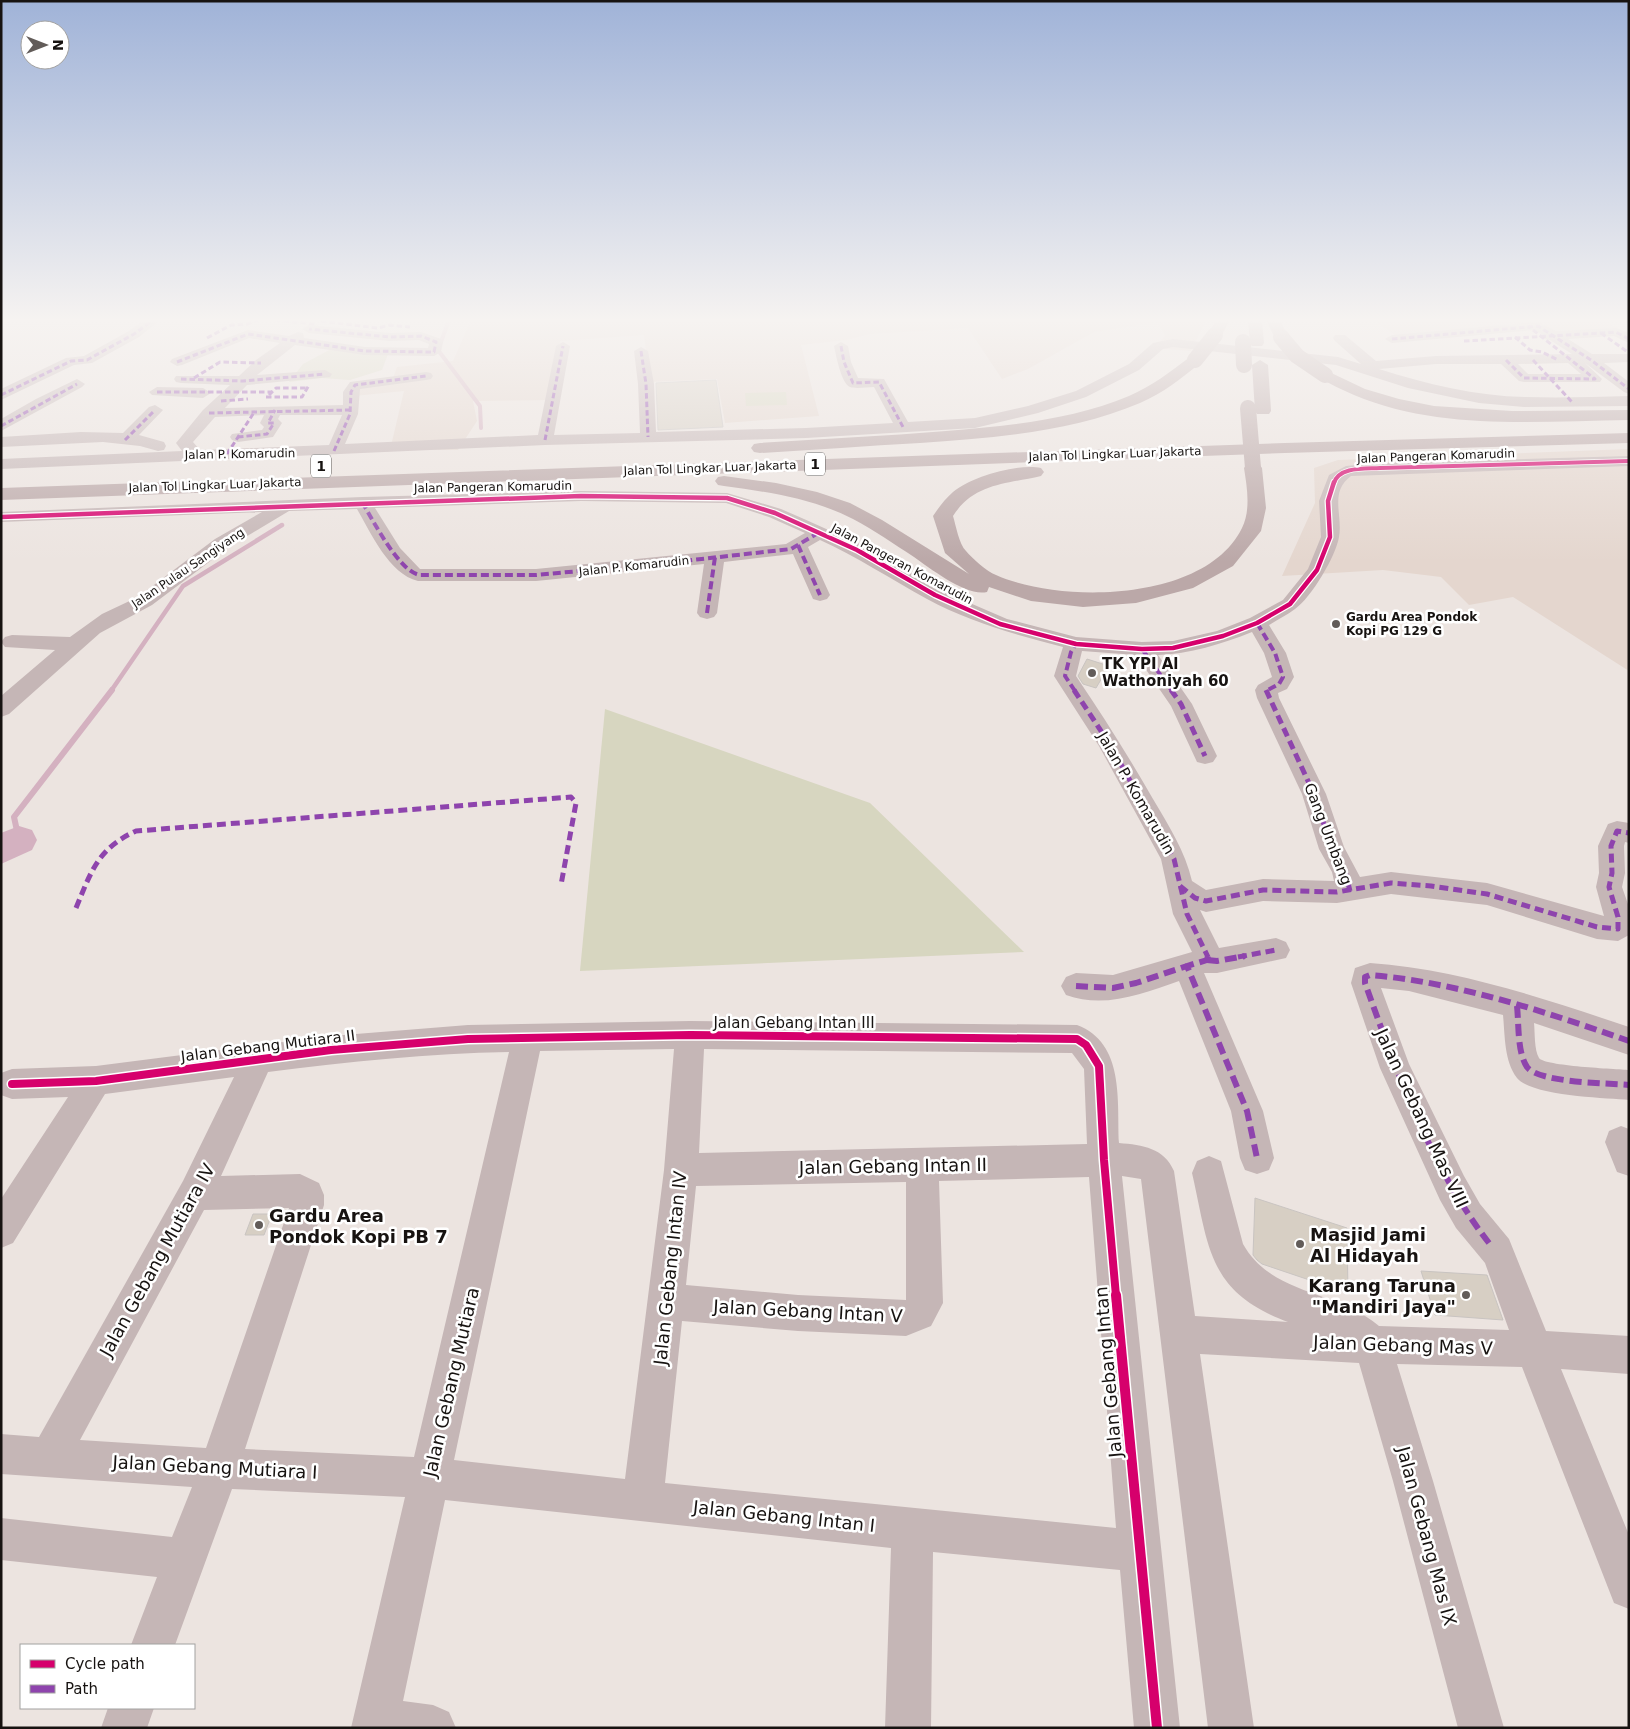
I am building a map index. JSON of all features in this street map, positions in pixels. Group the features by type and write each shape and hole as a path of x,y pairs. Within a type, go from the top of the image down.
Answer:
{"highway":[{"path":"698,452 966,434 1042,424 1085,414 1128,401"},
{"path":"521,476 709,480 799,492 822,499 861,516 944,570 984,589 1032,605 1104,611 1134,609 1189,596 1236,572 1257,552 1266,538 1271,522 1272,506 1261,469 1255,401"},
{"path":"1383,401 1415,408 1474,414 1629,415"},
{"name":"Jalan Tol Lingkar Luar Jakarta","path":"1,478 90,473 698,452 1629,424"},
{"name":"Jalan Tol Lingkar Luar Jakarta","path":"1,494 1629,438"},
{"path":"1261,469 1255,519 1251,532 1235,555 1209,573 1182,586 1143,596 1108,601 1064,599 1005,587 972,568 956,554 948,541 944,527 944,516 947,509 964,492 985,481 1015,474 1418,444"}],"street":[{"path":"1,426 44,401"},
{"path":"195,455 184,440 222,401"},
{"path":"261,401 350,410"},
{"path":"209,413 255,411 278,401"},
{"path":"334,451 350,414 352,401"},
{"path":"545,440 553,401"},
{"path":"647,401 648,437"},
{"path":"889,401 903,427"},
{"name":"Jalan P. Komarudin","path":"177,456 903,427 993,420 1060,401"},
{"path":"1512,401 1629,401"},
{"path":"238,437 267,434 274,423 268,423 274,402"},
{"path":"124,440 155,410"},
{"path":"227,454 255,411"},
{"path":"1,442 71,437 124,440 154,444 177,456"},
{"path":"1,464 177,456"},
{"name":"Jalan Pangeran Komarudin","path":"1,517 360,502 581,496 710,497 746,503 775,513 856,550 935,595 979,616 1014,629 1076,644 1142,649 1198,644 1257,623 1290,604 1318,570 1330,537 1328,502 1330,488 1334,479 1340,474 1380,468 1629,461"},
{"name":"Jalan P. Komarudin","path":"360,502 406,568 413,573 424,576 536,575 778,551 798,545 818,532"},
{"name":"Jalan Pulau Sangiyang","path":"1,709 73,644 108,618 131,608 158,592 194,562 222,543 287,506"},
{"path":"798,545 820,595"},
{"path":"708,613 715,557"},
{"name":"Gang Umbang","path":"1257,623 1275,653 1283,677 1279,684 1266,690 1268,698 1314,794 1332,849 1345,871 1350,891 1360,887 1391,883 1466,889 1596,927 1618,929 1618,917 1609,887 1612,873 1611,846 1617,832 1629,833"},
{"path":"12,642 73,644"},
{"name":"Jalan P. Komarudin","path":"1076,644 1070,652 1065,676 1137,789 1174,859 1187,914 1208,954 1197,963 1247,1111 1257,1158"},
{"path":"1142,649 1181,704 1205,756"},
{"path":"1180,886 1195,898 1206,901 1263,890 1350,891"},
{"path":"1076,986 1113,988 1136,983 1197,963 1226,960 1276,950"},
{"name":"Jalan Gebang Mas VIII","path":"1627,1576 1534,1349 1504,1265 1497,1251 1468,1216 1398,1075 1382,1037 1365,983 1365,977 1370,975 1409,978 1548,1013 1629,1041"},
{"path":"1517,1006 1523,1058 1535,1074 1567,1080 1629,1085"},
{"name":"Jalan Gebang Intan III","path":"528,1037 690,1035 1060,1038"},
{"name":"Jalan Gebang Intan IV","path":"643,1500 681,1170 690,1035"},
{"name":"Jalan Gebang Mutiara II","path":"12,1084 96,1081 330,1050 408,1042 528,1037"},
{"name":"Jalan Gebang Mutiara","path":"375,1724 528,1037"},
{"name":"Jalan Gebang Intan","path":"1060,1038 1078,1039 1086,1045 1099,1066 1104,1160 1157,1728"},
{"name":"Jalan Gebang Mutiara IV","path":"50,1456 195,1193 258,1061"},
{"path":"1,1231 96,1081"},
{"path":"1104,1160 1146,1162 1153,1165 1157,1171 1231,1728"},
{"name":"Jalan Gebang Intan II","path":"681,1170 922,1166 1104,1160"},
{"name":"Jalan Gebang Intan V","path":"667,1301 798,1313 906,1318 914,1316 921,1312 925,1303 922,1166"},
{"path":"1209,1174 1227,1249 1237,1268 1251,1283 1284,1302 1352,1327 1372,1345"},
{"path":"153,1644 219,1468 307,1205 307,1195 300,1191 195,1193"},
{"name":"Jalan Gebang Mas V","path":"1178,1334 1372,1345 1534,1349 1629,1355"},
{"name":"Jalan Gebang Mas IX","path":"1372,1345 1413,1481 1481,1728"},
{"name":"Jalan Gebang Mutiara I","path":"1,1454 50,1456 128,1464 430,1478"},
{"name":"Jalan Gebang Intan I","path":"430,1478 1139,1551"},
{"path":"908,1728 912,1529"},
{"path":"1,1539 184,1559"},
{"path":"124,1728 131,1709"},
{"path":"375,1724 433,1728"}],"shaded area":[{"path":"402,401 499,401 473,401 477,421 458,450 390,450"},
{"path":"721,401 815,401 819,416 725,423"},
{"path":"1629,449 1629,671 1513,597 1469,605 1441,577 1383,570 1282,576 1315,503 1314,468 1338,460"}],"green space":[{"path":"746,401 787,401 787,405 746,406"},
{"path":"605,709 870,803 1024,952 580,971"}],"building":[{"path":"657,401 719,401 723,427 658,430"},
{"name":"TK YPI Al Wathoniyah 60","path":"1087,659 1109,666 1096,688 1083,684 1078,676"},
{"name":"Masjid Jami Al Hidayah","path":"1255,1198 1347,1228 1348,1293 1262,1264 1257,1260 1253,1255"},
{"name":"Gardu Area Pondok Kopi PB 7","path":"253,1214 272,1214 264,1235 245,1235"},
{"name":"Karang Taruna \"Mandiri Jaya\"","path":"1421,1271 1487,1275 1503,1320 1435,1315"}],"waterway":[{"path":"476,401 480,406 481,428"},
{"path":"111,691 183,586 282,525"},
{"path":"1,855 19,840 14,817 112,690"},
{"path":"1,850 19,840"}],"marked path":[{"path":"1,426 44,401"},
{"path":"221,401 225,401"},
{"path":"334,451 350,414 351,401"},
{"path":"545,440 553,401"},
{"path":"647,401 648,437"},
{"path":"889,401 903,427"},
{"path":"125,440 155,410"},
{"path":"238,437 267,434 274,423 268,423 275,410"},
{"path":"209,413 350,410"},
{"path":"227,454 255,411"},
{"path":"362,502 401,562 413,573 420,575 536,575 656,564 791,549 818,533"},
{"path":"798,545 820,595"},
{"path":"707,613 715,557"},
{"path":"1257,623 1275,653 1283,677 1279,684 1266,690 1268,698 1314,794 1332,849 1345,871 1350,891"},
{"path":"1076,644 1071,652 1065,676 1109,743 1174,859 1187,914 1208,955 1207,960 1187,966 1247,1111 1257,1158"},
{"path":"1142,649 1181,704 1205,756"},
{"path":"76,908 91,872 104,852 112,844 136,831 571,797 576,803 561,885"},
{"path":"1180,886 1195,898 1206,901 1263,890 1337,892 1391,883 1431,886 1487,894 1597,927 1618,929 1618,917 1609,887 1612,873 1611,846 1617,831 1629,833"},
{"path":"1207,960 1217,961 1276,950"},
{"path":"1076,986 1113,988 1136,983 1187,966"},
{"path":"1489,1243 1468,1216 1452,1188 1395,1068 1365,983 1365,977 1370,975 1409,978 1548,1013 1629,1041"},
{"path":"1517,1006 1523,1058 1528,1068 1535,1074 1567,1080 1629,1085"}],"cycle path":[{"path":"1,517 581,496 727,498 775,513 857,550 935,595 1000,624 1076,644 1142,649 1173,648 1223,636 1257,623 1290,604 1317,570 1330,537 1328,501 1335,479 1346,471 1380,468 1629,461"},
{"path":"12,1084 96,1081 331,1050 468,1039 690,1035 1077,1039 1086,1045 1099,1066 1104,1160 1157,1728"}],"place":[{"name":"Gardu Area Pondok Kopi PG 129 G","path":"1336,624"},
{"name":"TK YPI Al Wathoniyah 60","path":"1092,673"},
{"name":"Gardu Area Pondok Kopi PB 7","path":"259,1225"},
{"name":"Masjid Jami Al Hidayah","path":"1300,1244"},
{"name":"Karang Taruna \"Mandiri Jaya\"","path":"1466,1295"}]}
